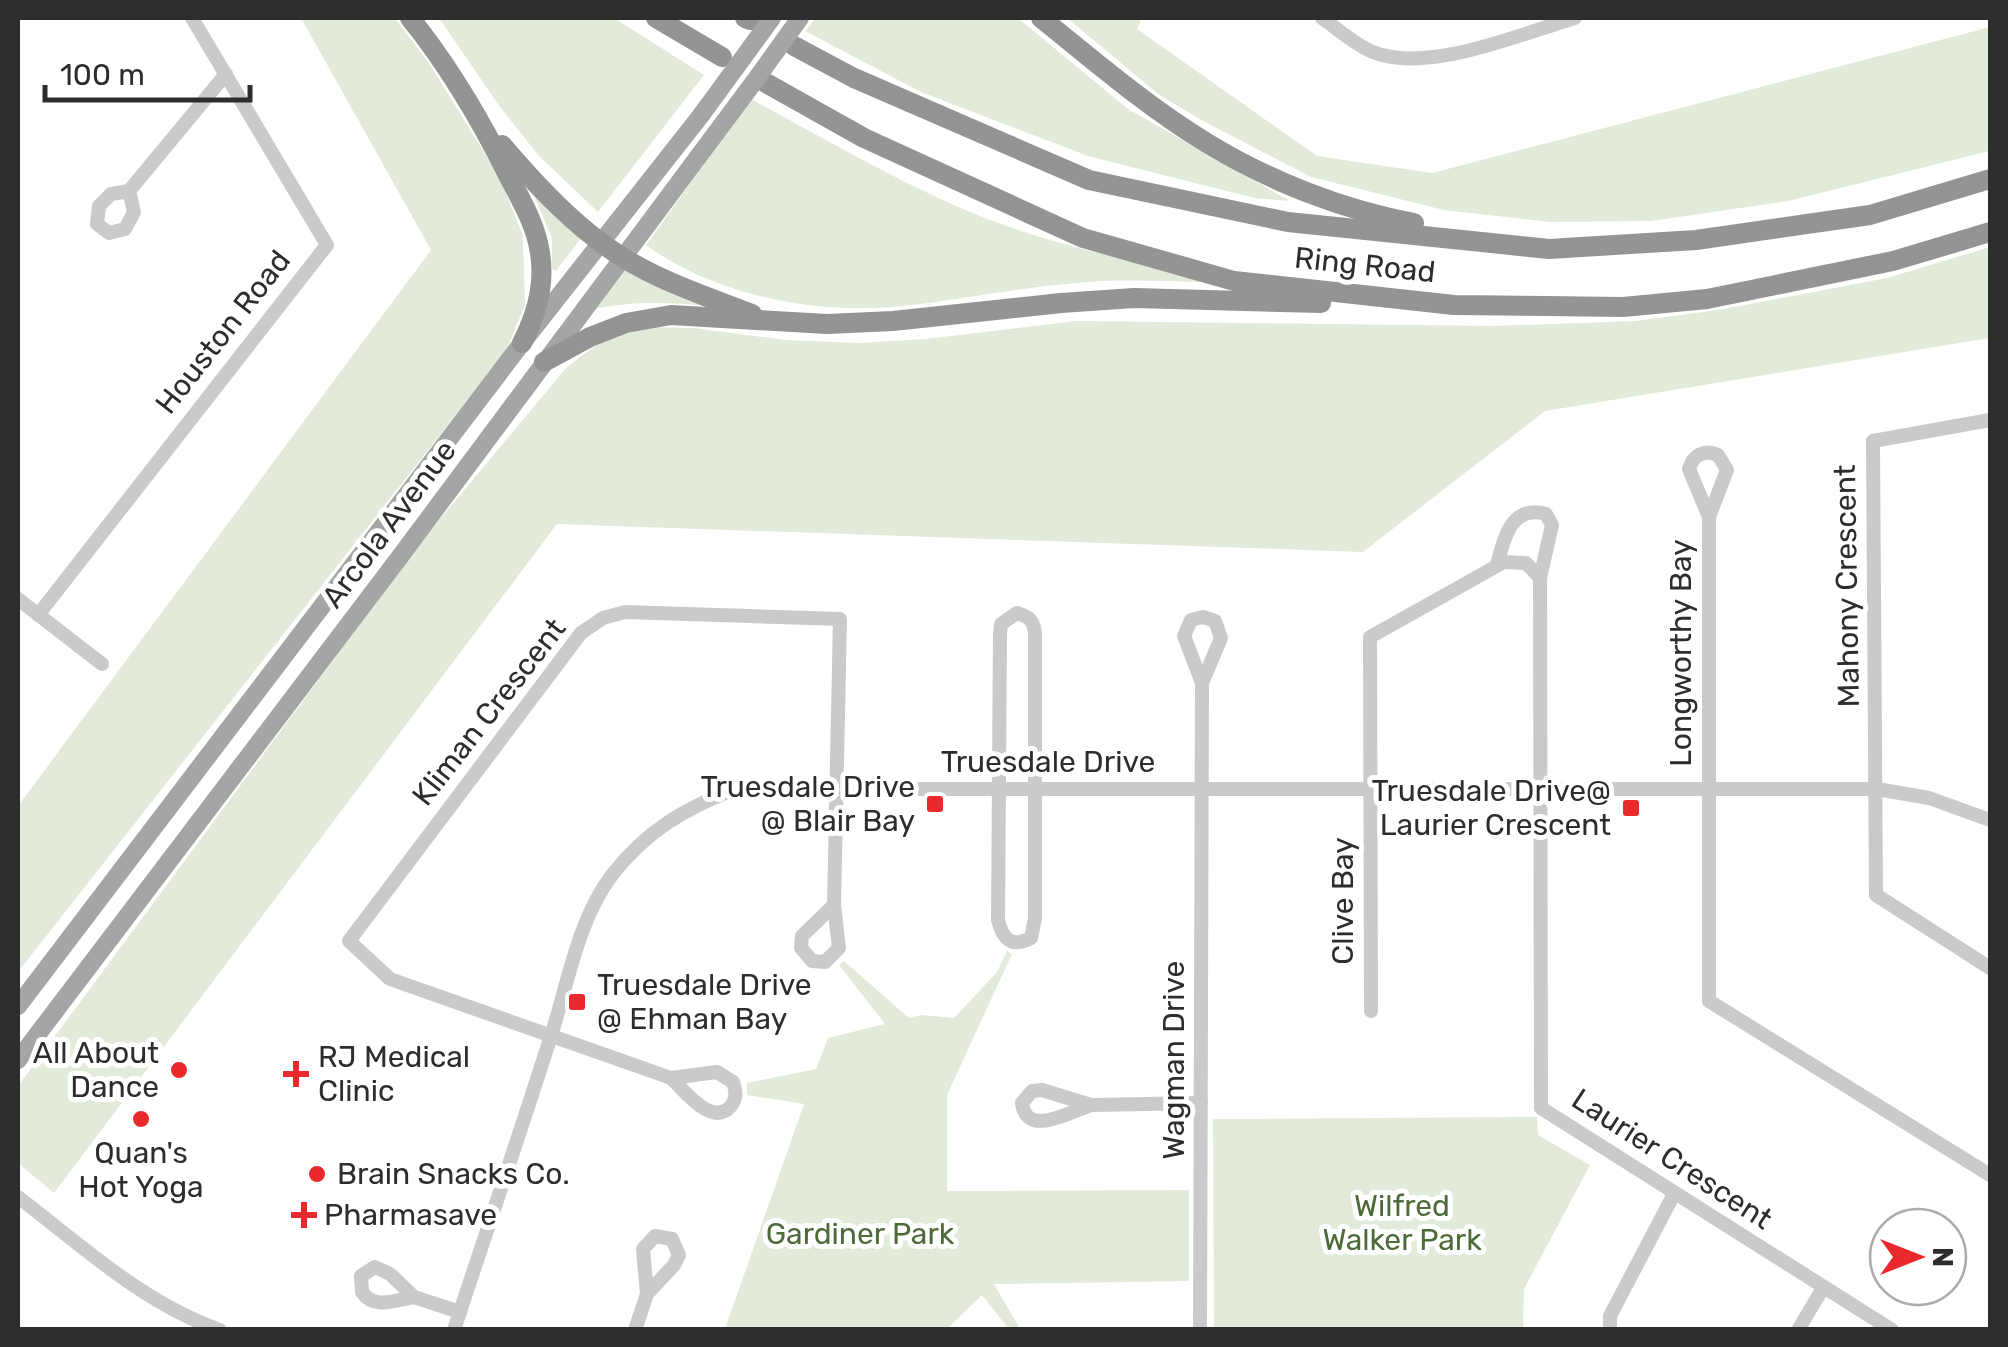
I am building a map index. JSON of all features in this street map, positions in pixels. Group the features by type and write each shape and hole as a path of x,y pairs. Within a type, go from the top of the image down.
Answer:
{"highway":[{"path":"410,18 481,121 533,182 602,243 679,286 772,322"},
{"path":"656,18 722,57"},
{"path":"1042,18 1207,143 1302,190 1384,218 1549,249"},
{"path":"1052,18 1091,58"},
{"name":"Ring Road","path":"794,46 854,78 1089,180 1288,222 1549,249 1696,240 1870,215 1990,178"},
{"name":"Ring Road","path":"766,83 864,138 1083,238 1234,280 1454,305 1623,306 1708,300 1893,262 1990,232"},
{"path":"481,121 532,222 540,253 536,308 522,343"},
{"path":"544,362 626,323 671,315 826,324 1134,298 1408,307 1454,305"}],"main road":[{"name":"Arcola Avenue","path":"18,1006 772,18"},
{"name":"Arcola Avenue","path":"18,1060 624,258 800,18"}],"street":[{"name":"Houston Road","path":"38,615 326,244 192,18"},
{"path":"1322,18 1370,51 1406,60 1435,58 1575,18"},
{"path":"129,191 226,74"},
{"name":"Mahony Crescent","path":"1877,789 1873,442 1990,420"},
{"path":"1498,566 1507,528 1520,515 1546,514 1552,525 1540,578 1540,789"},
{"name":"Longworthy Bay","path":"1709,518 1709,1001 1990,1174"},
{"path":"1498,566 1504,562 1526,563 1540,578"},
{"name":"Clive Bay","path":"1371,1011 1370,637 1498,566"},
{"path":"18,600 102,664"},
{"name":"Kliman Crescent","path":"552,1034 390,980 349,941 581,633 604,618 625,612 840,619 835,790"},
{"path":"1017,613 1028,616 1035,634 1036,918 1031,938 1020,944 1009,942 1001,933 998,920 1000,788 1000,634 1001,624 1017,613"},
{"name":"Wagman Drive","path":"1200,1330 1202,683"},
{"name":"Truesdale Drive","path":"454,1330 581,934 610,877 652,832 690,806 735,789 1877,789 1930,798 1990,820"},
{"name":"Laurier Crescent","path":"1540,789 1541,1108 1892,1330"},
{"path":"1877,789 1876,895 1990,968"},
{"path":"834,905 835,790"},
{"path":"552,1034 670,1078"},
{"path":"1091,1105 1201,1103"},
{"path":"1610,1330 1610,1316 1674,1194"},
{"path":"18,1197 149,1295 220,1330"},
{"path":"1798,1330 1823,1288"},
{"path":"636,1330 647,1294"},
{"path":"414,1297 460,1312"}],"green space":[{"path":"301,18 395,18 429,63 500,178 523,236 525,305 506,351 18,972 18,806 431,250"},
{"path":"439,18 614,18 704,75 598,212 539,156"},
{"path":"816,18 1018,18 1128,109 1290,201 1254,198 1088,156 921,92 805,31"},
{"path":"1067,18 1142,18 1137,29 1317,156 1432,173 1990,27 1990,151 1788,201 1651,221 1551,222 1444,210 1311,177 1158,94"},
{"path":"751,99 900,179 993,221 1070,246 1201,278 1199,282 1076,283 862,308 764,297 701,276 646,245"},
{"path":"533,194 585,233 556,271 552,269 552,238"},
{"path":"1990,247 1990,338 1545,411 1363,552 557,524 54,1193 18,1163 18,1086 416,548 567,367 599,343 646,327 859,343 1075,321 1493,326 1636,321 1718,310 1887,278"},
{"path":"629,264 706,306 649,303 593,309"},
{"name":"Gardiner Park","path":"1007,951 1012,954 947,1095 947,1191 1189,1190 1189,1281 994,1284 1020,1329 1009,1329 982,1295 947,1329 725,1329 804,1104 747,1095 747,1083 816,1069 828,1038 885,1024 839,965 844,961 909,1018 954,1018 997,972"},
{"name":"Wilfred Walker Park","path":"1537,1117 1538,1135 1590,1165 1524,1289 1523,1329 1214,1329 1213,1119"}],"place":[{"name":"Truesdale Drive @ Blair Bay","path":"935,804"},
{"name":"Truesdale Drive@ Laurier Crescent","path":"1631,808"},
{"name":"Truesdale Drive @ Ehman Bay","path":"577,1002"},
{"name":"All About Dance","path":"179,1070"},
{"name":"RJ Medical Clinic","path":"296,1074"},
{"name":"Quan's Hot Yoga","path":"141,1119"},
{"name":"Brain Snacks Co.","path":"317,1174"},
{"name":"Pharmasave","path":"304,1215"}]}
